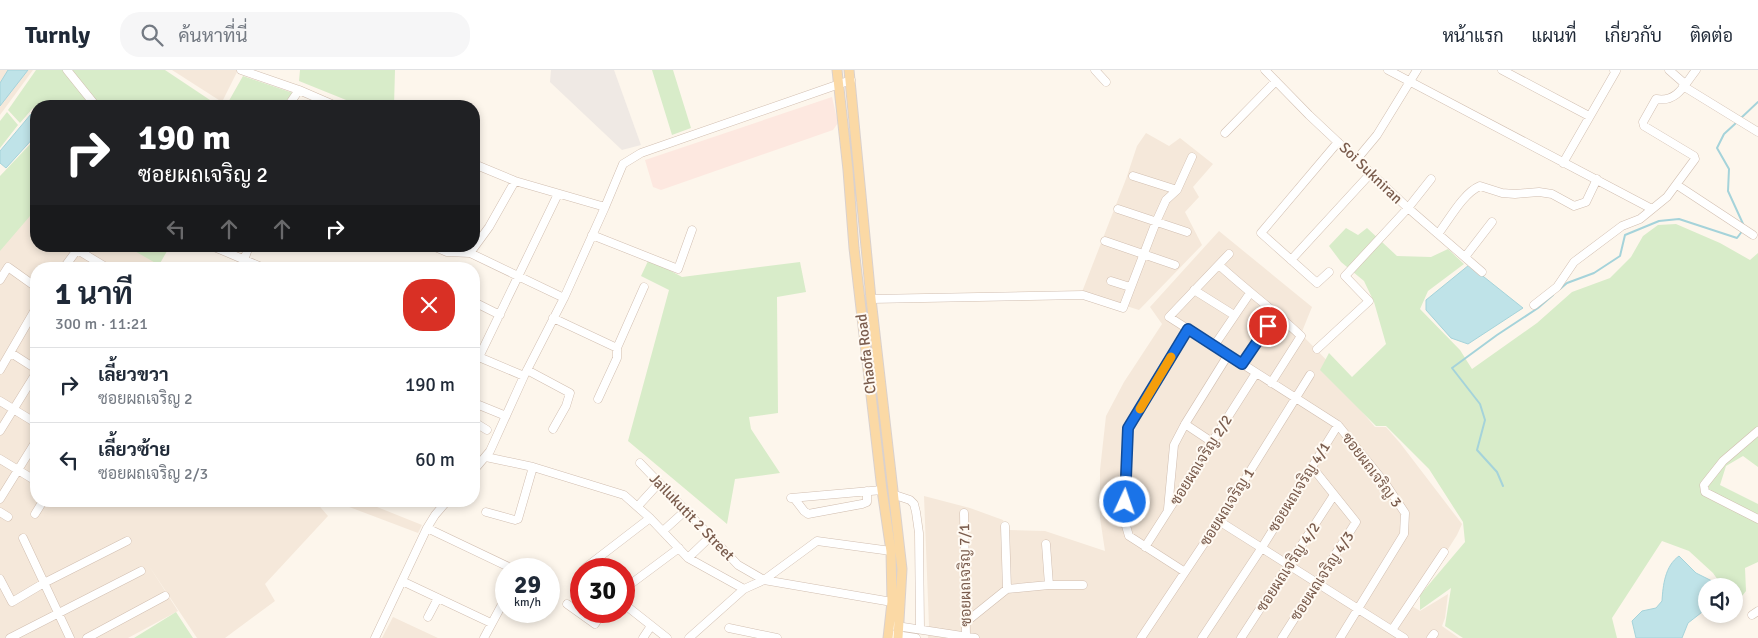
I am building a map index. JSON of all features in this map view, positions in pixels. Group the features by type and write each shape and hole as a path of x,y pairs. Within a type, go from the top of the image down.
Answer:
{"main road":[{"name":"Chaofa Road","path":"837,70 854,248 882,490 891,551 892,602 889,632"},
{"name":"Chaofa Road","path":"849,70 871,299 902,569 899,633"}],"street":[{"path":"67,70 91,100"},
{"path":"241,70 322,100"},
{"path":"1095,70 1106,82"},
{"path":"1388,70 1652,209"},
{"path":"1357,159 1377,135 1417,70"},
{"path":"1502,70 1589,116"},
{"path":"1563,163 1616,71 1614,70"},
{"path":"1669,70 1684,85 1725,113 1758,132"},
{"path":"1534,304 1557,287 1574,262 1622,226 1636,221 1667,197 1696,159 1644,126 1643,122 1656,99 1666,101 1673,98 1696,70"},
{"name":"Soi Sukniran","path":"1268,71 1309,115 1408,208 1482,272"},
{"path":"480,464 490,451 526,373 564,298 606,207 623,164 640,153 851,80"},
{"path":"1225,133 1276,81"},
{"path":"292,100 299,90"},
{"path":"1330,272 1317,284 1261,233 1338,142"},
{"path":"871,299 1083,295 1123,308 1166,200 1177,190 1192,157"},
{"path":"480,166 515,181 606,207"},
{"path":"1291,260 1371,173"},
{"path":"1133,176 1177,190"},
{"path":"1317,349 1368,301 1345,276 1408,208 1431,179"},
{"path":"1438,234 1470,191 1480,186 1502,193 1539,192 1552,194 1574,206 1586,202 1597,179"},
{"path":"480,239 515,181"},
{"path":"1677,185 1747,232"},
{"path":"480,349 500,315 558,194"},
{"path":"1118,209 1186,232"},
{"path":"1466,257 1492,222"},
{"path":"592,235 678,269 692,230"},
{"path":"1105,241 1175,265"},
{"path":"81,252 97,262"},
{"path":"226,252 249,262"},
{"path":"244,260 247,252"},
{"path":"447,252 470,253 520,275 564,298"},
{"path":"1229,254 1194,290 1234,315"},
{"path":"1219,265 1250,294 1277,313 1301,336 1271,383"},
{"path":"0,280 8,267 30,283"},
{"path":"1111,281 1130,287"},
{"path":"598,399 616,358 617,348 644,287"},
{"name":"ซอยผถเจริญ 3","path":"1194,290 1169,317 1338,425 1385,483 1405,513 1404,534 1340,638"},
{"path":"1214,346 1250,294"},
{"path":"480,305 500,315"},
{"path":"1242,364 1277,313"},
{"path":"553,318 617,348"},
{"path":"0,370 30,319"},
{"path":"1185,572 1129,536 1124,519 1128,428 1188,329"},
{"path":"11,353 30,367"},
{"path":"1168,511 1174,445 1228,355"},
{"path":"480,357 526,373 570,393 566,406 553,429"},
{"name":"ซอยผถเจริญ 2/2","path":"1146,547 1256,373"},
{"name":"ซอยผถเจริญ 1","path":"1141,638 1218,521 1310,375"},
{"path":"0,431 30,381"},
{"path":"0,401 30,419"},
{"path":"480,405 506,416"},
{"path":"1185,424 1212,442"},
{"name":"ซอยผถเจริญ 4/1","path":"1202,638 1261,549 1338,425"},
{"path":"480,426 487,430"},
{"path":"1758,431 1723,461 1704,485 1705,492 1758,519"},
{"path":"0,499 30,451"},
{"path":"486,457 533,467 624,495 638,506 688,558 744,589"},
{"path":"0,459 30,477"},
{"name":"Jailukutit 2 Street","path":"640,463 738,565 764,580 892,602"},
{"path":"486,512 514,520 518,519 533,467"},
{"name":"ซอยผถเจริญ 4/3","path":"1282,638 1356,522 1312,467"},
{"path":"638,506 660,483"},
{"path":"866,491 867,502 862,504 808,514 804,512 793,498 866,491 882,490"},
{"path":"895,495 910,500 914,504 916,512 919,533 920,629"},
{"name":"ซอยผถเจริญ 4/2","path":"1242,638 1334,495"},
{"path":"35,514 39,507"},
{"path":"375,638 427,528 441,507"},
{"path":"663,531 685,511"},
{"path":"0,512 8,517"},
{"name":"ซอยผถเจริญ 7/1","path":"964,512 966,636"},
{"path":"598,558 650,518"},
{"name":"ซอยผถเจริญ 4/1","path":"1218,521 1404,638"},
{"path":"1005,526 1007,589"},
{"path":"427,528 495,560"},
{"path":"688,558 710,537"},
{"path":"23,538 70,638"},
{"path":"0,580 12,602 44,583 127,540"},
{"path":"689,638 744,589 764,580 817,541 891,551"},
{"path":"1046,544 1049,585"},
{"path":"635,581 678,548"},
{"path":"1392,630 1444,552"},
{"path":"10,638 142,571"},
{"path":"402,581 491,624"},
{"path":"966,622 1007,589 1049,585 1083,585"},
{"path":"87,638 165,596"},
{"path":"428,617 438,598"},
{"path":"635,613 667,638"},
{"path":"484,638 495,619"},
{"path":"643,638 651,626"},
{"path":"728,628 778,638"},
{"path":"899,633 920,629 975,638"},
{"path":"889,632 916,638"}],"shaded area":[{"path":"0,70 33,70 0,115"},
{"path":"172,70 238,70 223,100 219,100"},
{"path":"551,70 614,70 641,145 622,150 550,82"},
{"path":"832,97 838,123 833,130 661,190 653,187 645,160"},
{"path":"1146,133 1169,146 1180,138 1213,164 1193,187 1199,197 1185,212 1202,245 1139,310 1082,292 1137,146"},
{"path":"30,204 30,252 139,252 157,262 30,262 30,507 320,507 328,516 265,584 275,601 225,638 197,638 149,566 178,611 128,638 0,638 0,242"},
{"path":"1219,231 1312,307 1301,334 1346,380 1348,395 1375,427 1386,427 1400,443 1462,524 1412,606 1420,611 1448,594 1442,626 1459,638 928,638 924,496 970,508 1003,520 1008,530 1045,531 1105,551 1100,518 1100,470 1106,416 1124,382 1162,324 1150,307"},
{"path":"349,507 377,507 422,525 418,533"},
{"path":"393,617 438,638 382,638"}],"green space":[{"path":"36,70 165,70 210,100 30,100 30,111 20,123 8,110"},
{"path":"300,70 395,70 394,100 346,100 299,81"},
{"path":"652,70 673,70 691,128 672,135"},
{"path":"243,76 293,93 289,100 229,100"},
{"path":"7,112 18,125 0,148 0,121"},
{"path":"30,144 30,216 0,251 0,176"},
{"path":"1676,224 1720,243 1750,260 1758,253 1758,467 1743,456 1726,466 1720,485 1758,504 1758,562 1745,568 1746,591 1743,595 1743,578 1716,578 1689,551 1662,541 1612,618 1617,638 1463,638 1445,626 1451,588 1420,610 1420,595 1465,542 1463,522 1429,469 1386,426 1376,426 1320,370 1329,353 1352,377 1386,344 1374,302 1364,281 1341,262 1329,246 1346,228 1358,235 1367,228 1397,256 1431,257 1448,249 1464,264 1428,291 1420,309 1460,350 1472,369 1537,323 1572,292 1610,278 1631,257 1643,236 1658,225"},
{"path":"136,252 167,252 161,262 154,262"},
{"path":"649,259 682,277 800,262 806,292 777,297 778,413 749,417 751,429 780,473 735,479 727,524 628,441 669,290 641,276"},
{"path":"176,612 193,638 134,638"}],"water":[{"path":"8,70 28,70 0,106 0,83"},
{"path":"30,115 30,142 6,168 0,163 0,151"},
{"path":"1469,265 1523,308 1468,344 1451,338 1426,310 1426,300"},
{"path":"1679,556 1696,573 1706,578 1698,578 1698,615 1688,623 1682,638 1636,638 1632,621 1642,611 1656,608 1662,601 1664,582 1674,560"}],"waterway":[{"path":"1741,118 1758,102"},
{"path":"1736,123 1724,134 1717,148 1729,169 1728,191 1744,226"},
{"path":"1560,289 1567,283 1594,273 1620,256 1625,235 1659,221 1679,219 1737,238 1743,230"},
{"path":"1503,486 1497,472 1477,450 1485,420 1480,404 1452,368 1538,308 1553,295"}],"slow traffic":[{"path":"1140,409 1171,357"}],"route":[{"path":"1125,502 1128,428 1188,329 1242,364 1268,326"}]}
